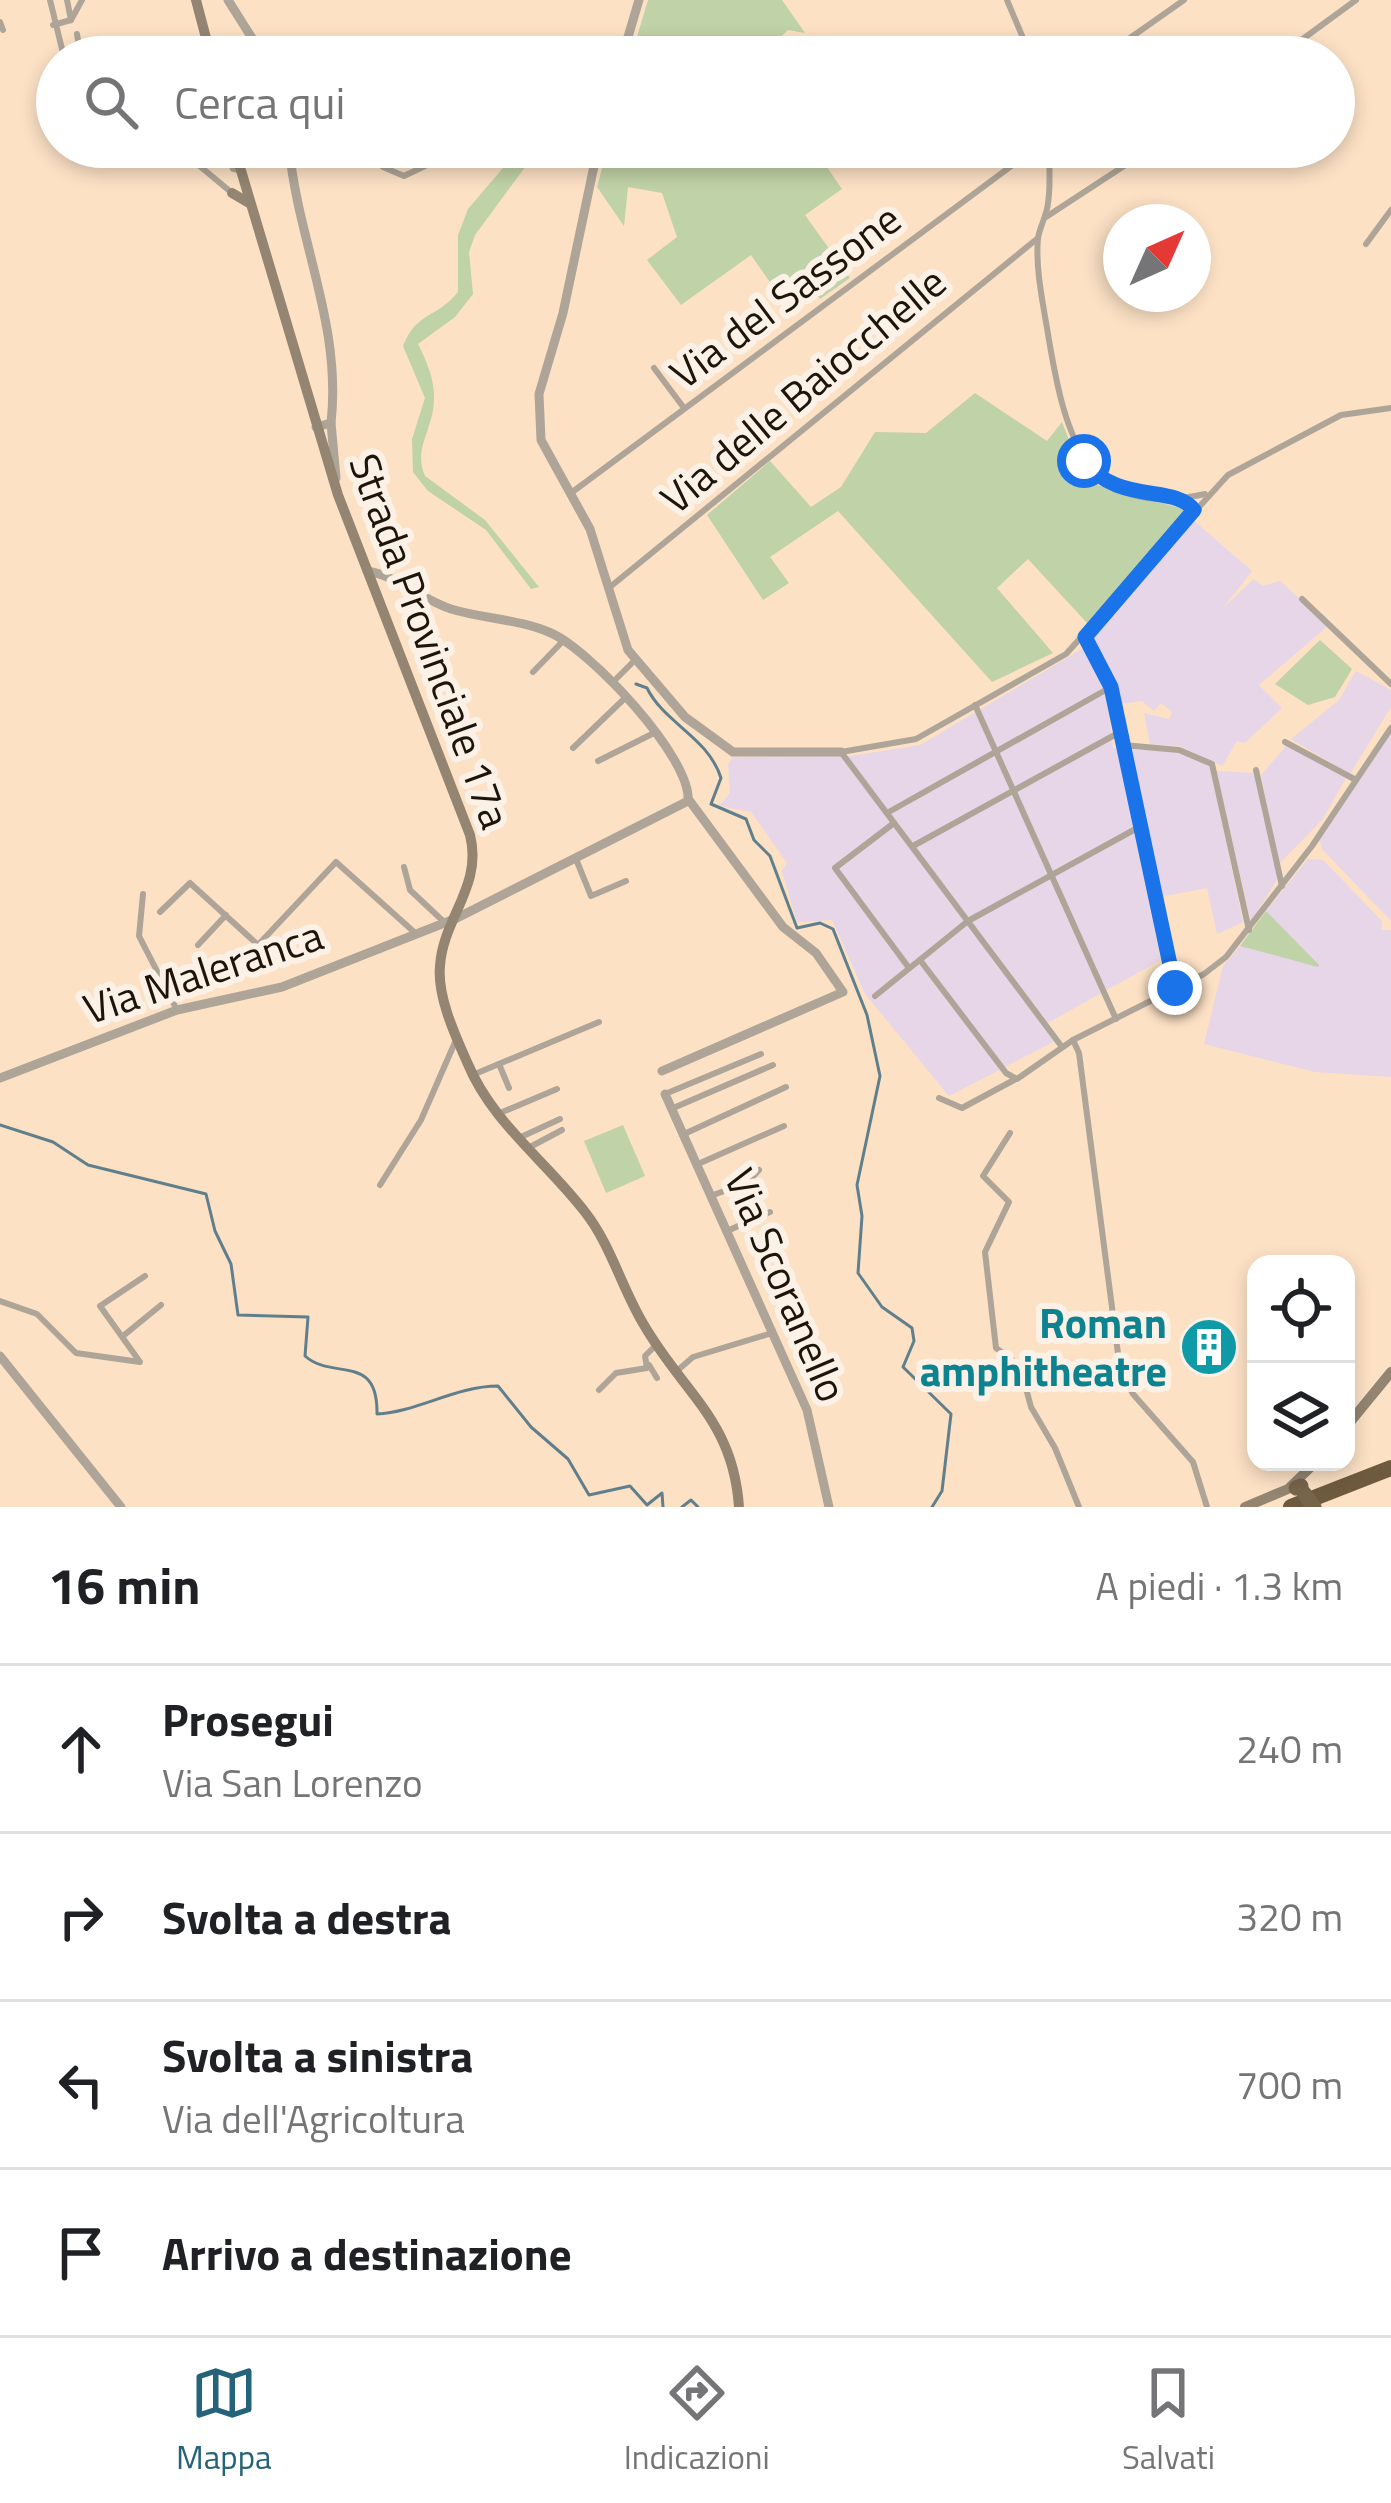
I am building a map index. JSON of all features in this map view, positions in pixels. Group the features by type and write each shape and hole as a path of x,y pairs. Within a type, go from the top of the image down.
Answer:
{"highway":[{"path":"1300,1493 1391,1471"}],"main road":[{"path":"196,0 205,36"},
{"path":"240,170 242,200"},
{"name":"Strada Provinciale 17a","path":"242,200 254,219 336,489 470,836 473,874 449,922 439,972 472,1075 497,1114 590,1218 657,1344 725,1437 740,1507"},
{"path":"1355,1416 1391,1372"},
{"path":"1245,1507 1300,1493"}],"street":[{"path":"50,0 57,36"},
{"path":"67,0 70,20"},
{"path":"53,26 70,20 82,0"},
{"path":"228,0 251,36"},
{"path":"628,36 639,0"},
{"path":"1007,0 1022,36"},
{"path":"1133,36 1184,0"},
{"path":"1307,36 1356,0"},
{"path":"203,168 242,200"},
{"path":"233,168 240,170"},
{"path":"291,168 331,335 336,489"},
{"path":"385,168 402,176 423,168"},
{"path":"593,168 536,412 541,440 591,533 632,663 722,748 749,754 842,752 911,742 1066,654 1208,494 1247,463 1358,410 1391,409"},
{"name":"Via del Sassone","path":"571,494 1009,168"},
{"path":"1048,168 1046,218 1039,238 1058,392 1079,454 1109,485 1182,499 1208,494"},
{"path":"1046,218 1121,168"},
{"path":"1366,244 1391,210"},
{"name":"Via delle Baiocchelle","path":"607,590 1039,238"},
{"path":"655,368 684,408"},
{"path":"316,427 332,423"},
{"path":"1182,499 1194,510"},
{"path":"367,572 452,609 538,628 564,640 615,679 654,733 689,800 782,925 818,955 843,993 662,1071"},
{"path":"1302,599 1391,684"},
{"path":"1085,637 1111,687 1175,988"},
{"path":"533,672 564,640"},
{"path":"615,679 632,663"},
{"path":"887,812 1111,687"},
{"path":"573,748 626,698"},
{"path":"975,705 1116,1019"},
{"path":"939,1098 962,1108 1072,1040 1216,967 1282,886 1391,728"},
{"path":"912,846 1120,732"},
{"path":"598,761 654,733"},
{"path":"1285,742 1356,780"},
{"path":"1123,745 1178,750 1213,764 1249,930"},
{"path":"842,752 1062,1048"},
{"path":"1256,770 1282,886"},
{"path":"160,912 189,883 258,945 335,862 419,929 449,922 689,800"},
{"path":"894,823 835,868 909,968"},
{"path":"875,996 968,921 1141,826"},
{"path":"575,859 591,896 626,881"},
{"path":"404,867 410,890 449,922"},
{"path":"143,894 139,936 177,1010"},
{"path":"198,945 226,915"},
{"name":"Via Maleranca","path":"0,1078 177,1010 274,990 419,929"},
{"path":"920,959 1014,1080"},
{"path":"472,1075 599,1022"},
{"path":"380,1185 421,1120 458,1036"},
{"path":"1072,1040 1079,1053 1120,1369 1133,1394 1193,1462 1207,1507"},
{"path":"665,1094 761,1054"},
{"path":"499,1064 509,1088"},
{"path":"671,1109 773,1065"},
{"path":"682,1135 786,1087"},
{"path":"497,1114 557,1089"},
{"name":"Via Scoranello","path":"665,1094 809,1416 829,1507"},
{"path":"522,1143 560,1119"},
{"path":"698,1164 784,1126"},
{"path":"522,1143 562,1130"},
{"path":"1010,1133 983,1176 1009,1202 985,1252 990,1318 997,1350 1018,1364 1031,1407 1054,1445 1079,1507"},
{"path":"713,1196 747,1183 759,1170"},
{"path":"727,1231 770,1212"},
{"path":"0,1301 37,1315 76,1353 140,1362 100,1304 145,1276"},
{"path":"123,1336 161,1305"},
{"path":"677,1370 693,1357 772,1333"},
{"path":"657,1344 645,1356 657,1378"},
{"path":"0,1356 122,1507"},
{"path":"599,1390 616,1373 649,1365"}],"shaded area":[{"path":"1193,520 1252,571 1223,608 1254,579 1263,586 1280,581 1329,625 1259,685 1282,708 1245,743 1237,741 1222,766 1179,746 1150,744 1144,713 1169,719 1172,712 1161,703 1154,711 1142,701 1121,704 1089,637"},
{"path":"1087,646 1106,684 1113,748 1178,752 1210,766 1243,922 1217,934 1207,888 1154,898 1166,957 1044,1025 1055,1041 949,1096 865,994 832,920 797,922 782,871 787,863 751,812 719,806 730,793 728,764 733,757 851,756 920,745"},
{"path":"1356,671 1391,690 1391,707 1350,774 1291,739 1339,700"},
{"path":"1391,731 1391,921 1322,849 1319,839"},
{"path":"1287,745 1346,778 1322,820 1279,864 1261,775"},
{"path":"1216,771 1255,773 1278,878 1251,922"},
{"path":"1308,859 1323,860 1382,921 1381,930 1391,930 1391,1077 1315,1072 1204,1044 1223,966 1240,946 1318,966 1266,911"}],"green space":[{"path":"648,0 782,0 805,33 788,30 782,36 637,36"},
{"path":"503,168 524,168 475,235 469,252 473,294 455,317 418,344 434,393 422,467 425,476 485,520 539,587 531,589 486,530 428,491 413,472 412,439 425,398 403,346 414,327 458,292 458,235 468,209"},
{"path":"602,168 828,168 842,189 805,215 850,278 820,299 810,286 785,304 751,255 681,305 647,260 677,237 662,193 628,187 624,226 597,187"},
{"path":"975,393 1047,441 1062,422 1076,458 1098,485 1187,510 1087,623 1028,559 997,588 1053,653 992,682 838,511 770,557 789,583 763,600 707,515 770,461 811,507 841,487 875,432 926,433"},
{"path":"1320,640 1352,669 1335,697 1308,705 1275,684"},
{"path":"1266,911 1319,965 1318,967 1240,946"},
{"path":"623,1125 645,1176 606,1193 584,1141"}],"waterway":[{"path":"636,684 647,688 715,764 721,778 711,804 746,819 754,840 770,856 797,928 820,923 833,929 867,1015 880,1076 857,1185 862,1216 858,1273 882,1307 912,1328 914,1341 903,1367 951,1414 942,1491 932,1507"},
{"path":"0,1125 53,1142 88,1165 206,1194 215,1231 231,1264 238,1315 308,1317 305,1356 362,1375 370,1382 377,1414 498,1386 531,1427 568,1459 589,1495 630,1486 647,1505 662,1493 663,1507"},
{"path":"682,1507 691,1500 698,1507"}],"place":[{"name":"Roman amphitheatre","path":"1209,1347"}],"route":[{"path":"1084,461 1109,485 1182,499 1194,510 1085,637 1111,687 1175,988"}]}
